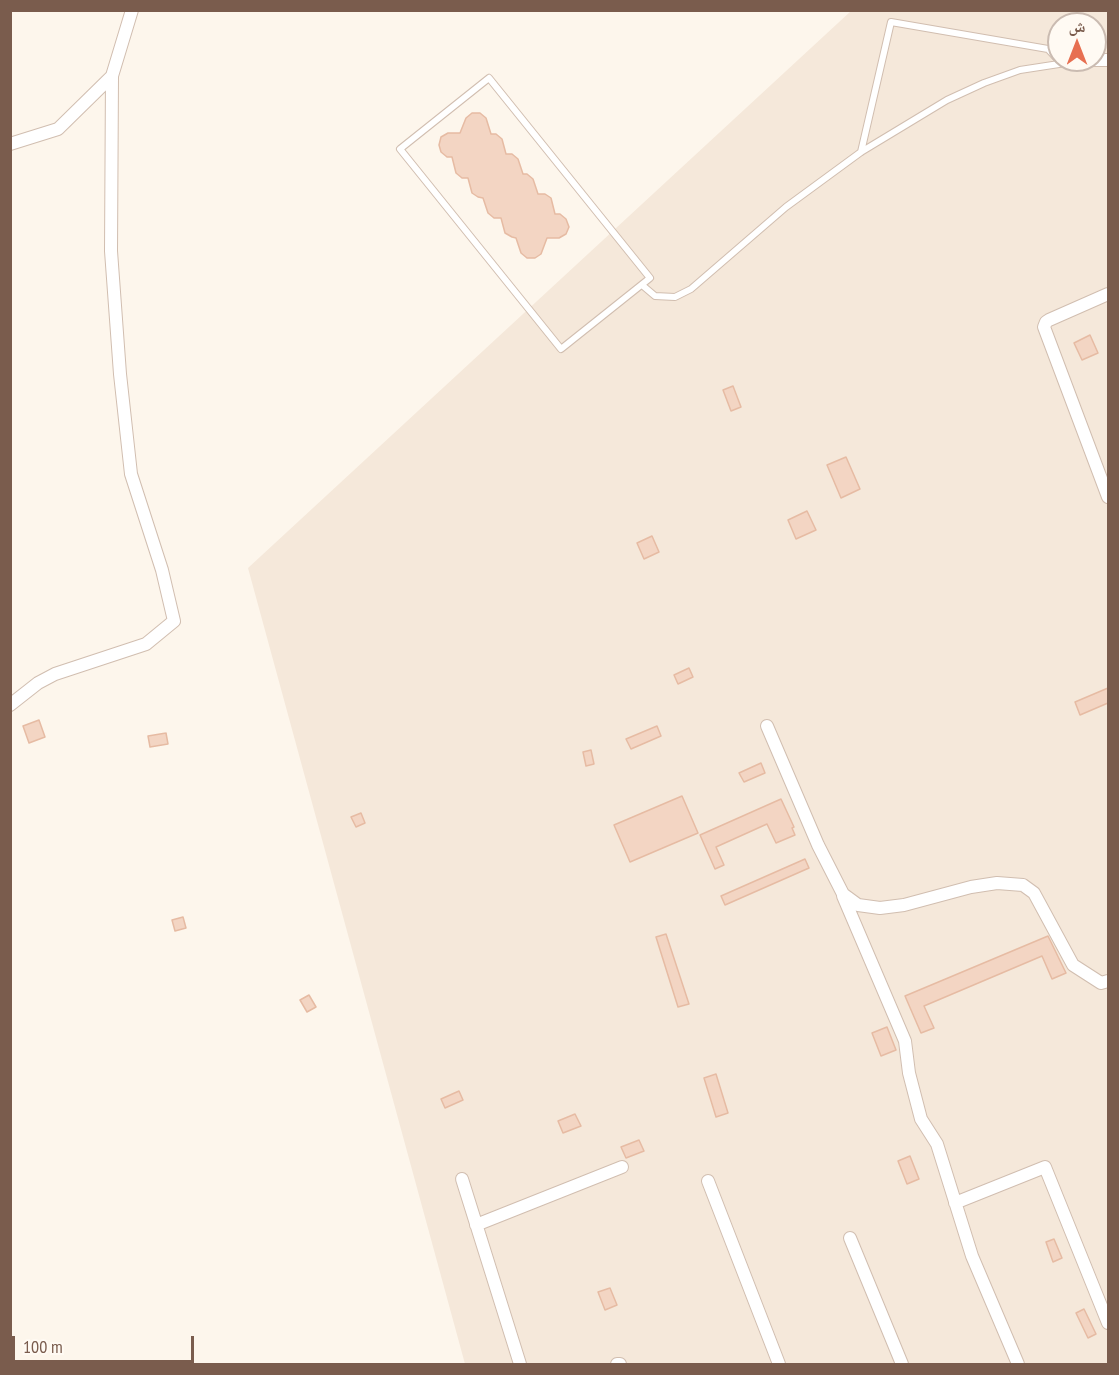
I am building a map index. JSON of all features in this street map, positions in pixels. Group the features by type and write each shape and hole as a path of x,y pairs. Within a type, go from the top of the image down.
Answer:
{"street":[{"path":"10,705 38,683 55,674 146,644 174,621 162,570 131,474 120,374 111,251 112,76 132,10"},
{"path":"10,144 58,129 112,76"},
{"path":"1108,294 1046,321 1044,327 1108,497"},
{"path":"767,726 818,845 843,894 905,1041 909,1073 921,1119 937,1144 972,1256 1018,1365"},
{"path":"843,894 858,905 880,908 904,905 971,887 997,883 1023,885 1034,893 1072,965 1101,982 1108,981"},
{"path":"476,1225 622,1167"},
{"path":"955,1203 1045,1167 1108,1323"},
{"path":"462,1179 520,1365"},
{"path":"708,1180 779,1365"},
{"path":"850,1238 902,1365"}],"lane":[{"path":"861,152 891,22 1047,49"},
{"path":"642,285 656,296 675,297 691,289 786,207 861,152 947,100 1020,70 1047,65"},
{"path":"489,78 650,278 642,285 561,349 400,149 489,78"}],"shaded area":[{"path":"851,11 1108,11 1108,1364 465,1364 248,568"}],"building":[{"path":"472,113 480,113 486,118 491,134 496,134 502,139 506,154 512,154 518,159 523,174 533,179 538,194 545,194 551,198 555,214 560,214 566,219 569,227 566,234 559,238 547,238 541,254 535,258 527,258 521,253 516,238 505,233 501,218 494,218 488,213 483,198 472,193 468,178 462,178 456,173 452,157 447,157 441,152 439,145 441,137 448,133 460,133 466,118"},
{"path":"1090,335 1098,353 1082,360 1074,343"},
{"path":"733,386 741,407 731,411 723,390"},
{"path":"846,457 860,489 841,498 827,465"},
{"path":"807,511 816,530 796,539 788,520"},
{"path":"652,536 659,552 644,559 637,543"},
{"path":"689,668 693,677 678,684 674,675"},
{"path":"1108,688 1108,703 1080,715 1075,702"},
{"path":"39,720 45,737 29,743 23,726"},
{"path":"657,726 661,736 631,749 626,739"},
{"path":"166,733 168,744 150,747 148,736"},
{"path":"591,750 594,764 586,766 583,752"},
{"path":"761,763 765,773 744,782 739,773"},
{"path":"682,796 698,833 630,862 614,825"},
{"path":"781,799 794,827 792,828 795,835 776,843 767,824 716,847 724,865 715,869 700,835"},
{"path":"361,813 365,823 356,827 351,817"},
{"path":"805,859 809,868 725,905 721,896"},
{"path":"183,917 186,928 175,931 172,920"},
{"path":"666,934 689,1004 678,1007 656,937"},
{"path":"1048,936 1066,973 1052,979 1042,956 924,1006 934,1028 921,1033 905,996"},
{"path":"309,995 316,1007 307,1012 300,1000"},
{"path":"887,1027 896,1050 881,1056 872,1033"},
{"path":"716,1074 728,1113 716,1117 704,1078"},
{"path":"459,1091 463,1100 445,1108 441,1099"},
{"path":"575,1114 581,1126 563,1133 558,1121"},
{"path":"639,1140 644,1151 626,1158 621,1147"},
{"path":"910,1156 919,1179 907,1184 898,1161"},
{"path":"1054,1239 1062,1258 1053,1262 1046,1242"},
{"path":"610,1288 617,1305 605,1310 598,1292"},
{"path":"1084,1309 1096,1334 1088,1338 1076,1313"}]}
